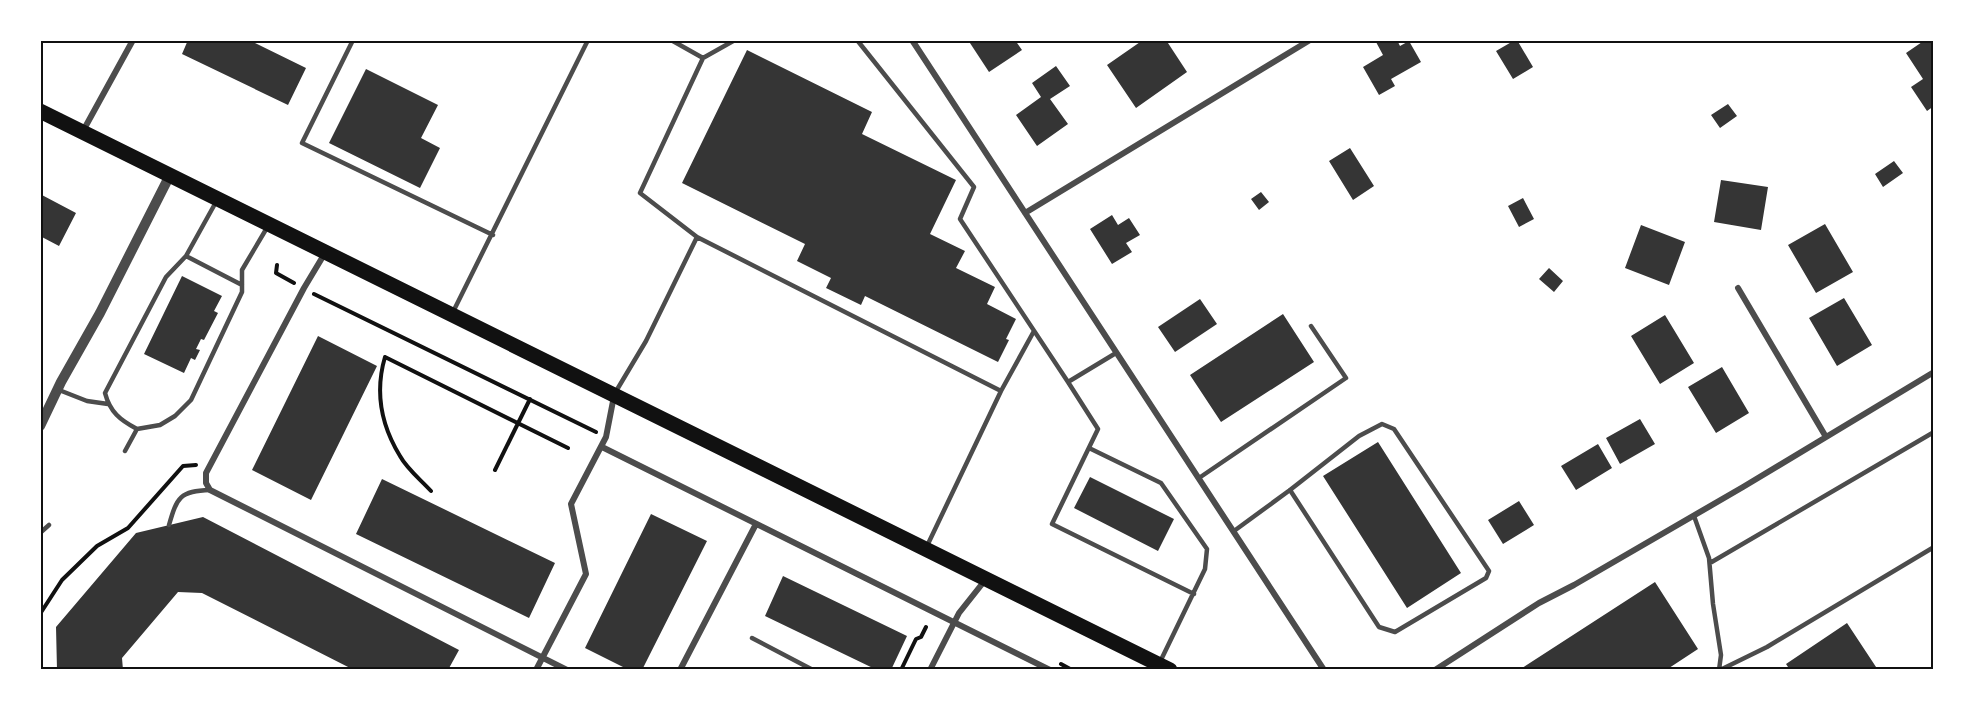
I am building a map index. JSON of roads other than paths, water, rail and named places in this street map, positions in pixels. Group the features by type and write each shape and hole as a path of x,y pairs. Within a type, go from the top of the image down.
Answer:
{"main road":[{"path":"40,111 1165,667"}],"street":[{"path":"83,132 133,40"},
{"path":"912,40 1324,669"},
{"path":"1024,213 1310,40"},
{"path":"40,426 170,175"},
{"path":"326,253 304,288 206,473 206,483 210,490 567,669"},
{"path":"1738,288 1826,437"},
{"path":"1435,669 1539,603 1694,516 1934,372"},
{"path":"536,669 586,574 571,504 606,437 614,395"},
{"path":"602,447 1050,669"},
{"path":"680,669 756,524"},
{"path":"930,669 959,613 986,578"}],"lane":[{"path":"353,40 302,143 493,235"},
{"path":"452,315 588,40"},
{"path":"671,40 703,57"},
{"path":"735,40 703,57 640,193 697,237 1001,392"},
{"path":"857,40 974,187 960,219 1098,429 1052,524 1194,594"},
{"path":"218,199 186,256 166,276 105,393 108,404 116,416 137,429 160,425 175,416 191,400 242,292 242,270 269,225"},
{"path":"614,395 646,341 697,237"},
{"path":"186,256 242,285"},
{"path":"1199,478 1346,378 1311,326"},
{"path":"925,548 1001,392 1034,331"},
{"path":"1068,382 1116,353"},
{"path":"58,389 87,402 108,404"},
{"path":"1234,531 1359,436 1382,424 1394,429 1489,571 1486,578 1395,632 1379,627 1290,490"},
{"path":"125,450 137,429"},
{"path":"1710,563 1934,432"},
{"path":"1089,448 1161,483 1207,549 1205,568 1165,667"},
{"path":"169,525 176,501 192,490 210,490"},
{"path":"1694,516 1710,563 1713,604 1721,655 1720,669 1767,647 1934,547"},
{"path":"40,533 49,525"},
{"path":"752,638 803,668 813,669"}]}
